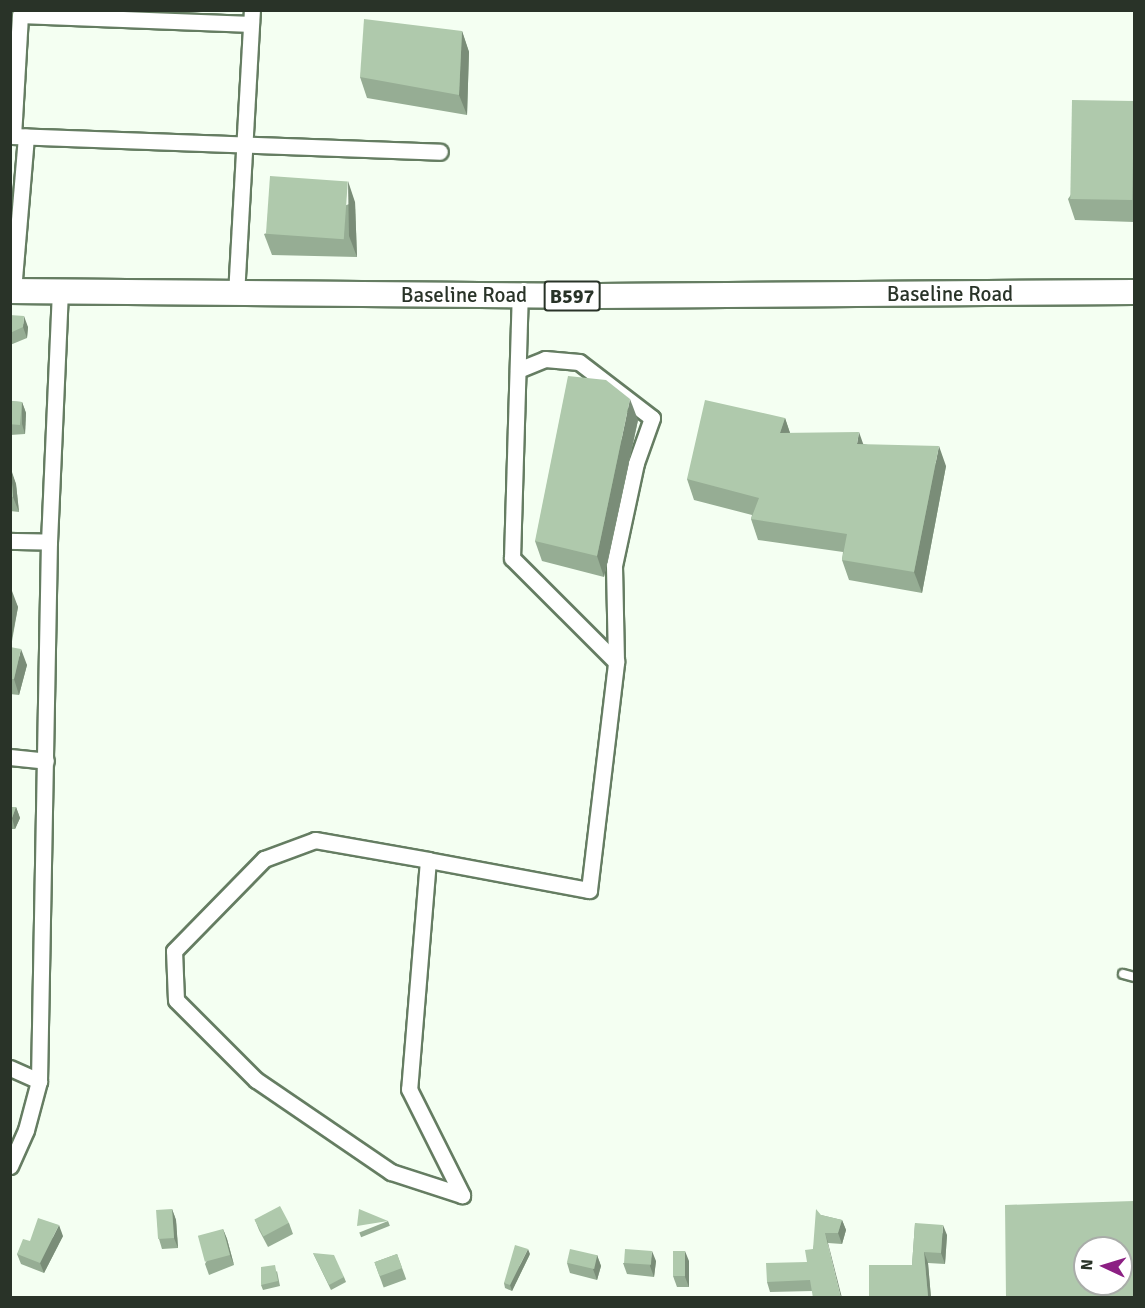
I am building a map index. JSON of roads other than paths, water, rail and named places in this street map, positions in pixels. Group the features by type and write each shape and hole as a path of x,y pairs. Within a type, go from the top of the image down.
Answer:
{"main road":[{"name":"Baseline Road","path":"12,291 236,295 1134,292"}],"street":[{"path":"236,295 245,146 251,17 20,15 13,136 245,146 440,152"},
{"path":"12,291 26,137"},
{"path":"10,1166 26,1130 39,1081 49,542 60,292"},
{"path":"520,295 512,558 616,662"},
{"path":"428,860 409,1089 462,1195 381,1165 256,1080 176,1000 174,951 264,859 315,840 428,860 589,890 616,662 614,566 636,463 652,418 579,362 545,359 518,370"},
{"path":"10,541 49,542"},
{"path":"10,757 46,761"},
{"path":"10,1068 39,1081"}],"lane":[{"path":"1123,974 1134,977"}]}
